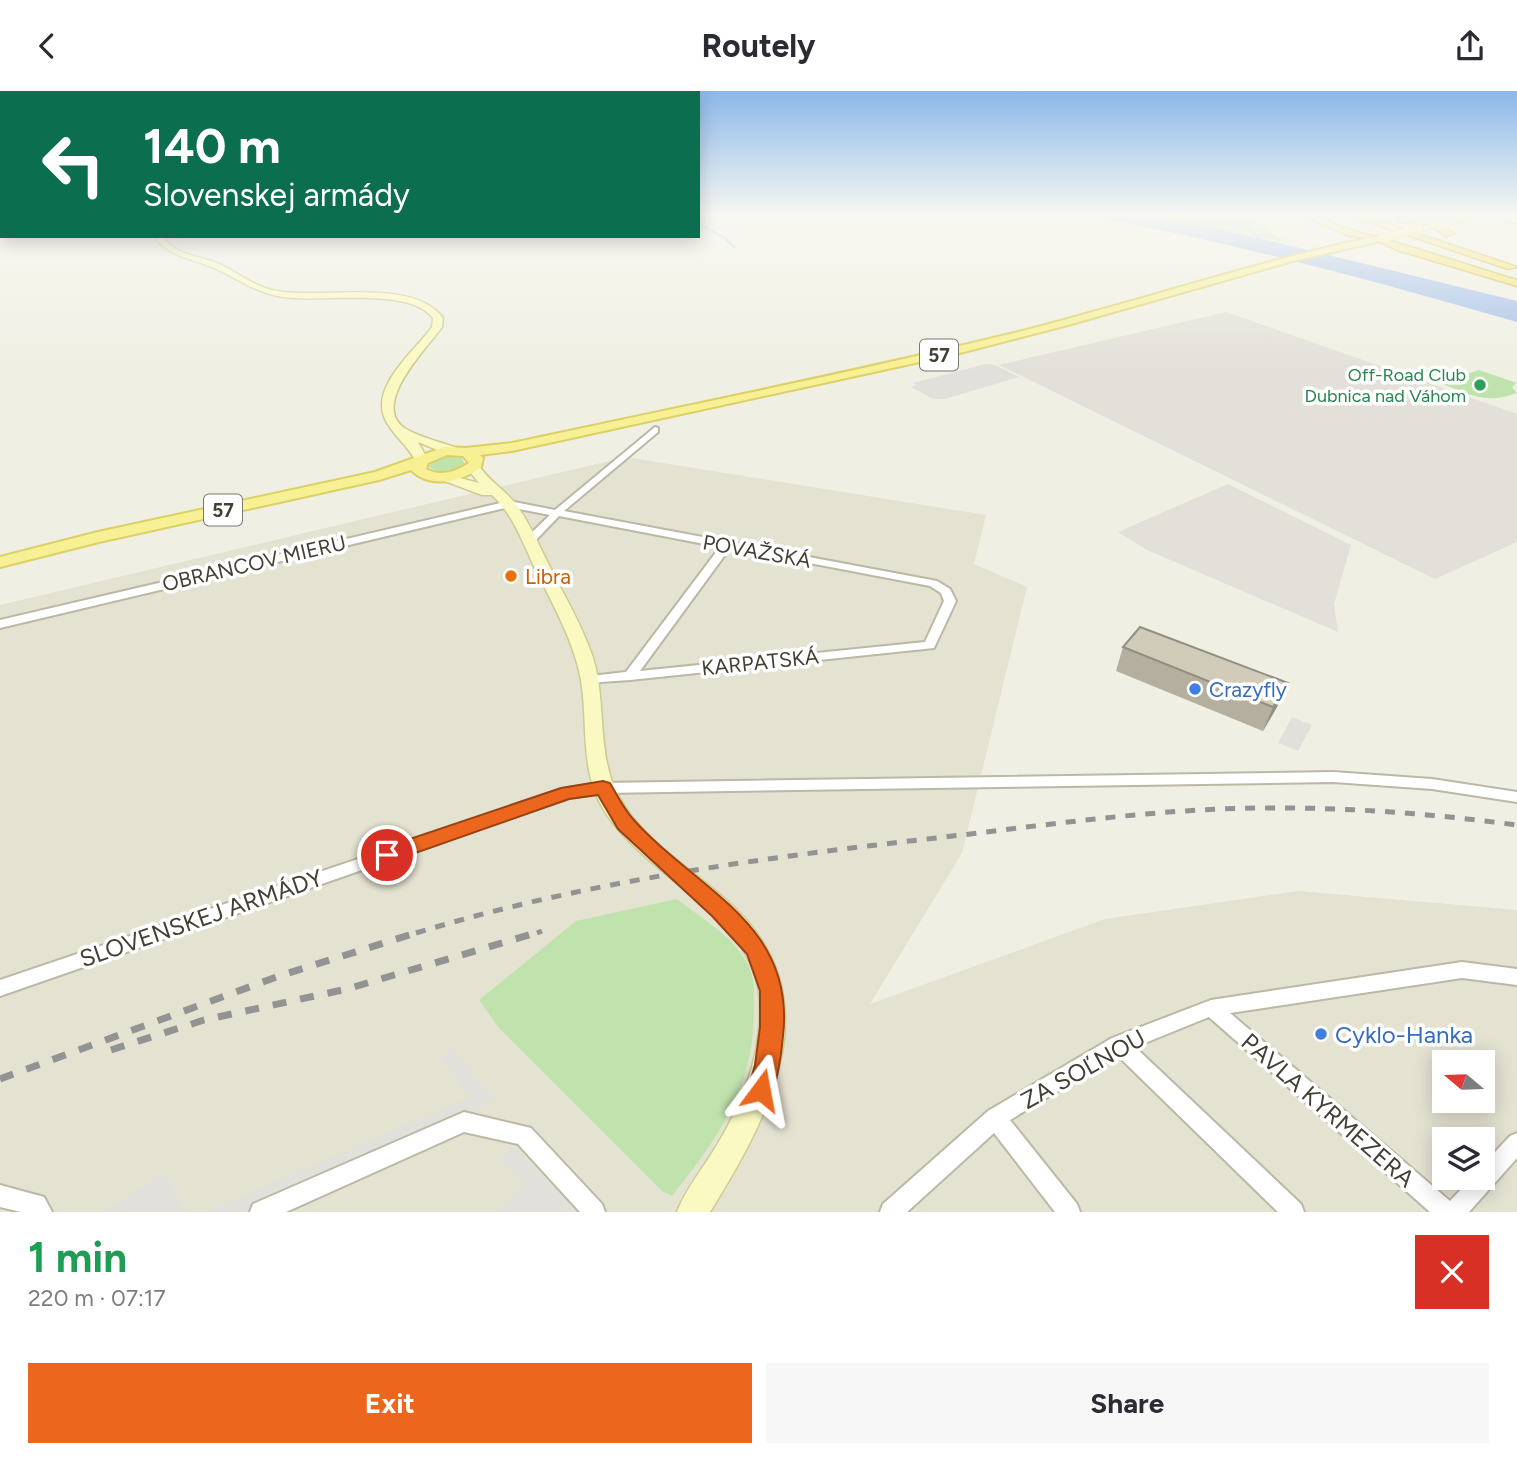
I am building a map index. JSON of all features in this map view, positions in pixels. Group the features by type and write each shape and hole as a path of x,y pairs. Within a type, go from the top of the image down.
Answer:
{"highway":[{"path":"1465,267 1517,283"}],"main road":[{"path":"218,267 250,285 273,293 306,297 398,299 418,302 432,308 438,318 437,327 402,372 389,396 390,419 421,454 427,469 469,484 505,502"},
{"name":"57","path":"427,469 432,454 467,458 516,452 1019,335 1256,267"},
{"path":"400,429 430,445 467,458 476,474 505,502 529,541 576,639 590,680 595,753 603,788 625,824 729,919 755,948 766,968 772,991 772,1027 767,1065 758,1099 746,1126 692,1212"},
{"name":"57","path":"0,562 67,547 96,544 427,469 463,473 467,458"}],"street":[{"path":"529,541 556,514 655,430"},
{"name":"POVAŽSKÁ","path":"505,502 556,514 933,583 946,591 950,601 930,645"},
{"name":"OBRANCOV MIERU","path":"0,624 505,502"},
{"path":"630,675 727,545"},
{"name":"KARPATSKÁ","path":"590,680 930,645"},
{"name":"SLOVENSKEJ ARMÁDY","path":"0,988 568,793 603,788 1333,777 1432,784 1517,797"},
{"name":"ZA SOĽNOU","path":"891,1212 995,1118 1119,1044 1210,1008 1462,970 1517,978"},
{"name":"PAVLA KYRMEZERA","path":"1210,1008 1446,1212"},
{"path":"1119,1044 1293,1212"},
{"path":"995,1118 1069,1212"},
{"path":"261,1212 464,1122 524,1135 594,1212"},
{"path":"1455,1212 1517,1143"},
{"path":"0,1196 36,1205 41,1212"}],"shaded area":[{"path":"1226,312 1517,414 1517,542 1435,579 999,365"},
{"path":"986,364 995,365 1019,377 945,399 933,399 911,387 917,385 913,383"},
{"path":"626,457 986,515 974,564 1027,587 962,853 870,1004 1105,919 1298,891 1517,910 1517,1212 0,1212 0,605"},
{"path":"1228,484 1351,545 1334,604 1338,632 1147,550 1118,532"},
{"path":"1292,717 1312,725 1298,751 1278,743"},
{"path":"452,1049 496,1100 247,1212 206,1212 469,1097 441,1058"},
{"path":"513,1146 576,1212 497,1212 524,1184 500,1159"},
{"path":"166,1173 185,1212 103,1212"}],"green space":[{"name":"Off-Road Club Dubnica nad Váhom","path":"1479,370 1517,383 1512,387 1517,393 1496,398 1478,397 1439,383"},
{"path":"445,456 461,457 465,464 447,471 429,467 431,462"},
{"path":"677,899 716,928 741,953 751,974 754,1010 748,1064 730,1111 704,1153 672,1196 662,1191 499,1028 479,1000 576,921"}],"water":[{"path":"1319,267 1379,267 1517,301 1517,322"}],"building":[{"path":"1140,627 1288,683 1273,707 1123,647"}],"railway":[{"path":"416,933 542,900 669,874 798,855 1111,817 1221,809 1295,808 1406,813 1517,825"},
{"path":"0,1079 279,976 422,931"},
{"path":"111,1050 204,1020 347,989 542,931 537,933"}],"place":[{"name":"Off-Road Club Dubnica nad Váhom","path":"1480,385"},
{"name":"Libra","path":"511,576"},
{"name":"Crazyfly","path":"1195,689"},
{"name":"Cyklo-Hanka","path":"1321,1034"}],"route":[{"path":"387,855 568,793 603,788 625,824 739,928 766,968 772,991 772,1027 761,1090"}]}
